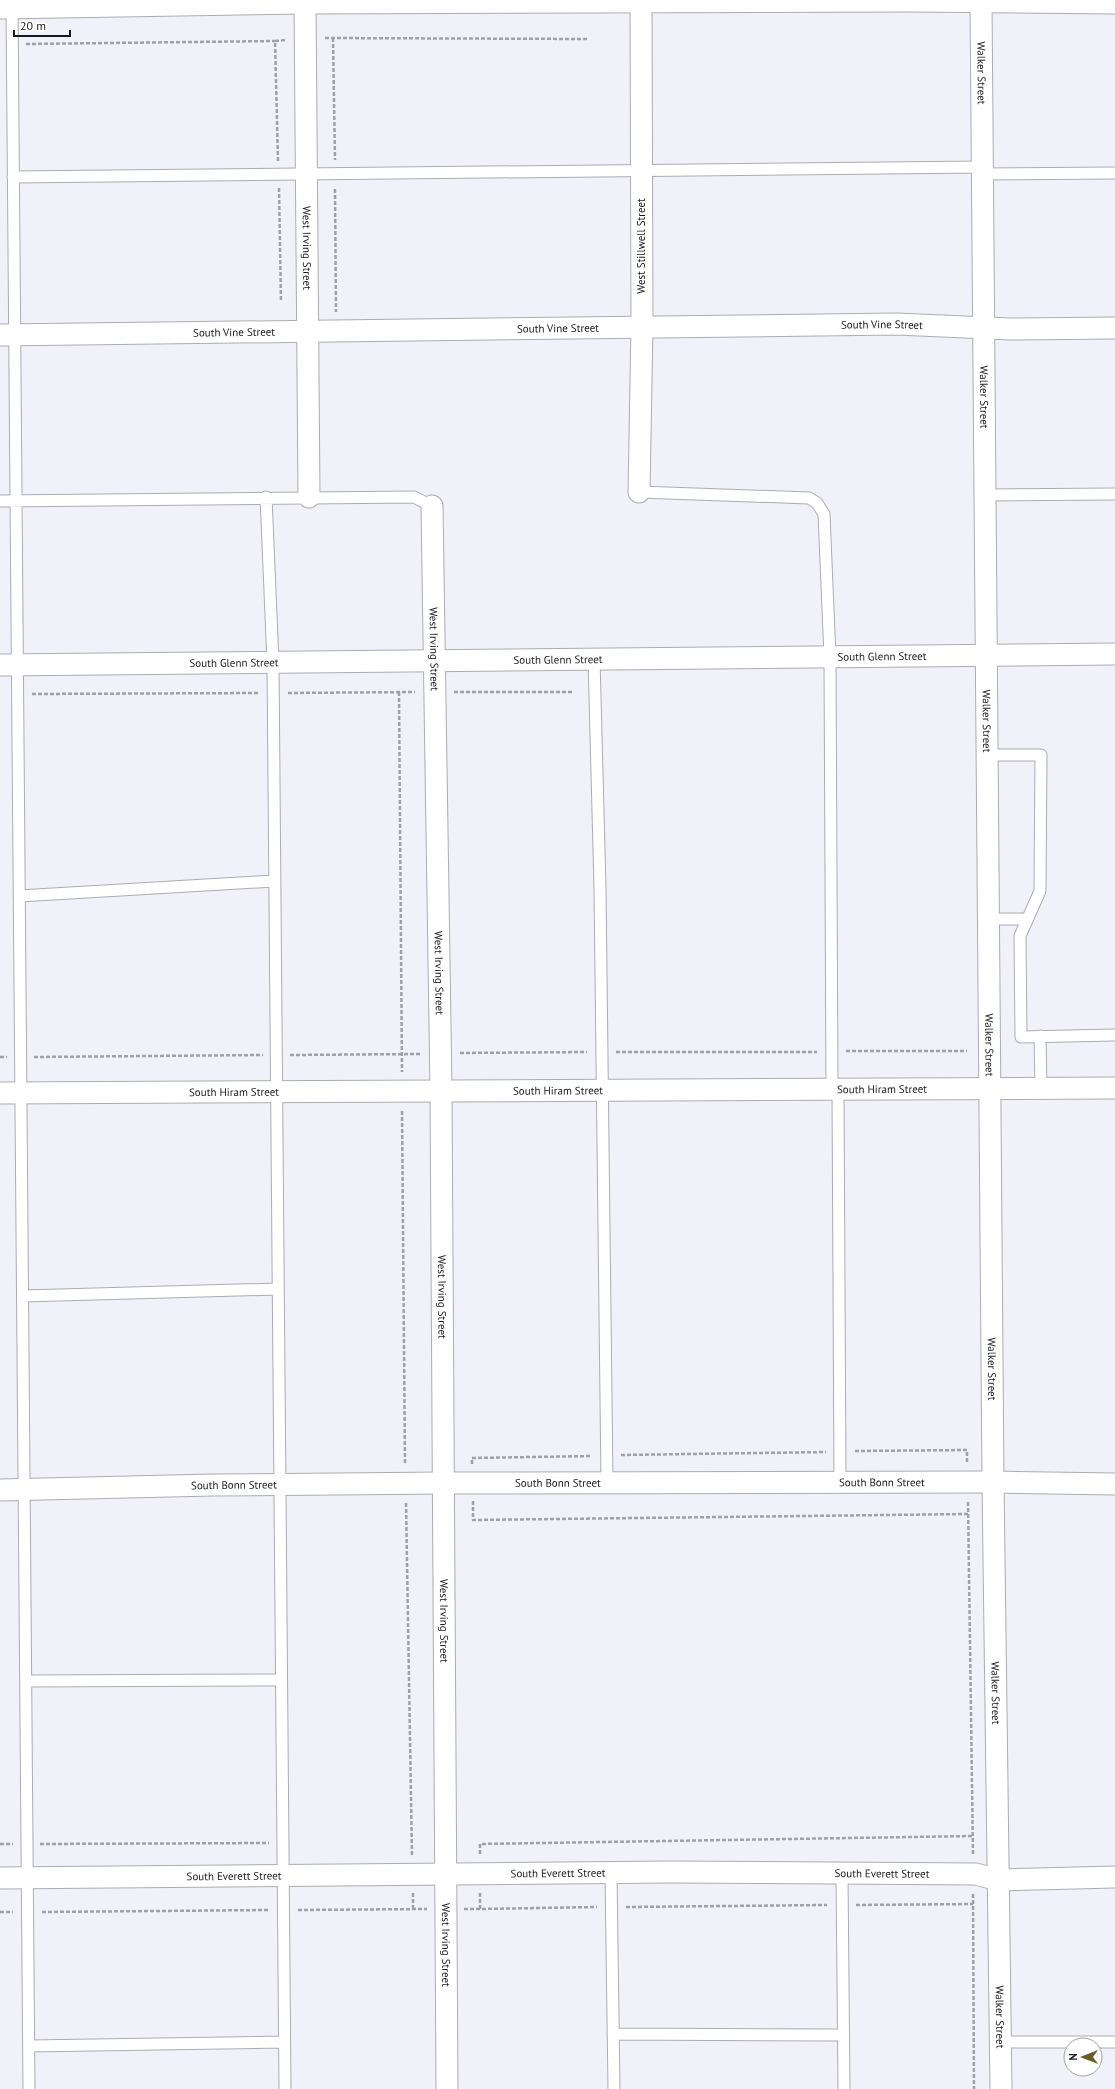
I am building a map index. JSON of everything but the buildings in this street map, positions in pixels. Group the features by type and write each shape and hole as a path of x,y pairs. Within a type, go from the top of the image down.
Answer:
{"street":[{"path":"8,5 305,1 910,1 1115,3"},
{"name":"West Irving Street","path":"305,1 309,330 309,497"},
{"name":"West Stillwell Street","path":"639,492 642,326 641,1"},
{"name":"Walker Street","path":"981,2 986,755 1001,2089"},
{"name":"South Vine Street","path":"7,335 309,330 897,324 983,328 1115,328"},
{"name":"West Irving Street","path":"432,506 441,1053 447,2089"},
{"name":"South Glenn Street","path":"9,665 1115,654"},
{"name":"South Hiram Street","path":"0,1093 1115,1088"},
{"name":"South Bonn Street","path":"0,1490 406,1483 993,1482 1115,1484"},
{"name":"South Everett Street","path":"0,1878 283,1877 611,1873 973,1874 998,1880 1115,1877"}],"lane":[{"path":"8,5 12,44 13,177 7,335 16,501 9,665 19,896 29,2089"},
{"path":"13,177 641,170 982,170 1115,173"},
{"path":"639,492 809,498 818,503 824,514 830,657 831,1052 835,1089 840,1482"},
{"path":"985,495 1115,494"},
{"path":"0,501 414,497 432,506"},
{"path":"266,498 273,662 285,2089"},
{"path":"594,658 602,1052 607,1483"},
{"path":"986,755 1042,755 1040,891 1020,936 1022,1037 1115,1035"},
{"path":"19,896 274,881"},
{"path":"988,919 1027,919"},
{"path":"1040,1036 1040,1088"},
{"path":"23,1296 278,1289"},
{"path":"26,1681 281,1680"},
{"path":"611,1873 614,2089"},
{"path":"842,1873 844,2089"},
{"path":"613,2034 843,2035"},
{"path":"29,2046 284,2042"},
{"path":"1000,2042 1115,2042"}],"path":[{"path":"12,44 275,41 305,38 588,39"},
{"path":"275,41 281,301"},
{"path":"399,692 406,1483 413,1909"},
{"path":"0,1057 602,1052 967,1051"},
{"path":"968,1514 973,1874 974,2089"},
{"path":"0,1844 283,1843"},
{"path":"0,1912 480,1909"}]}
